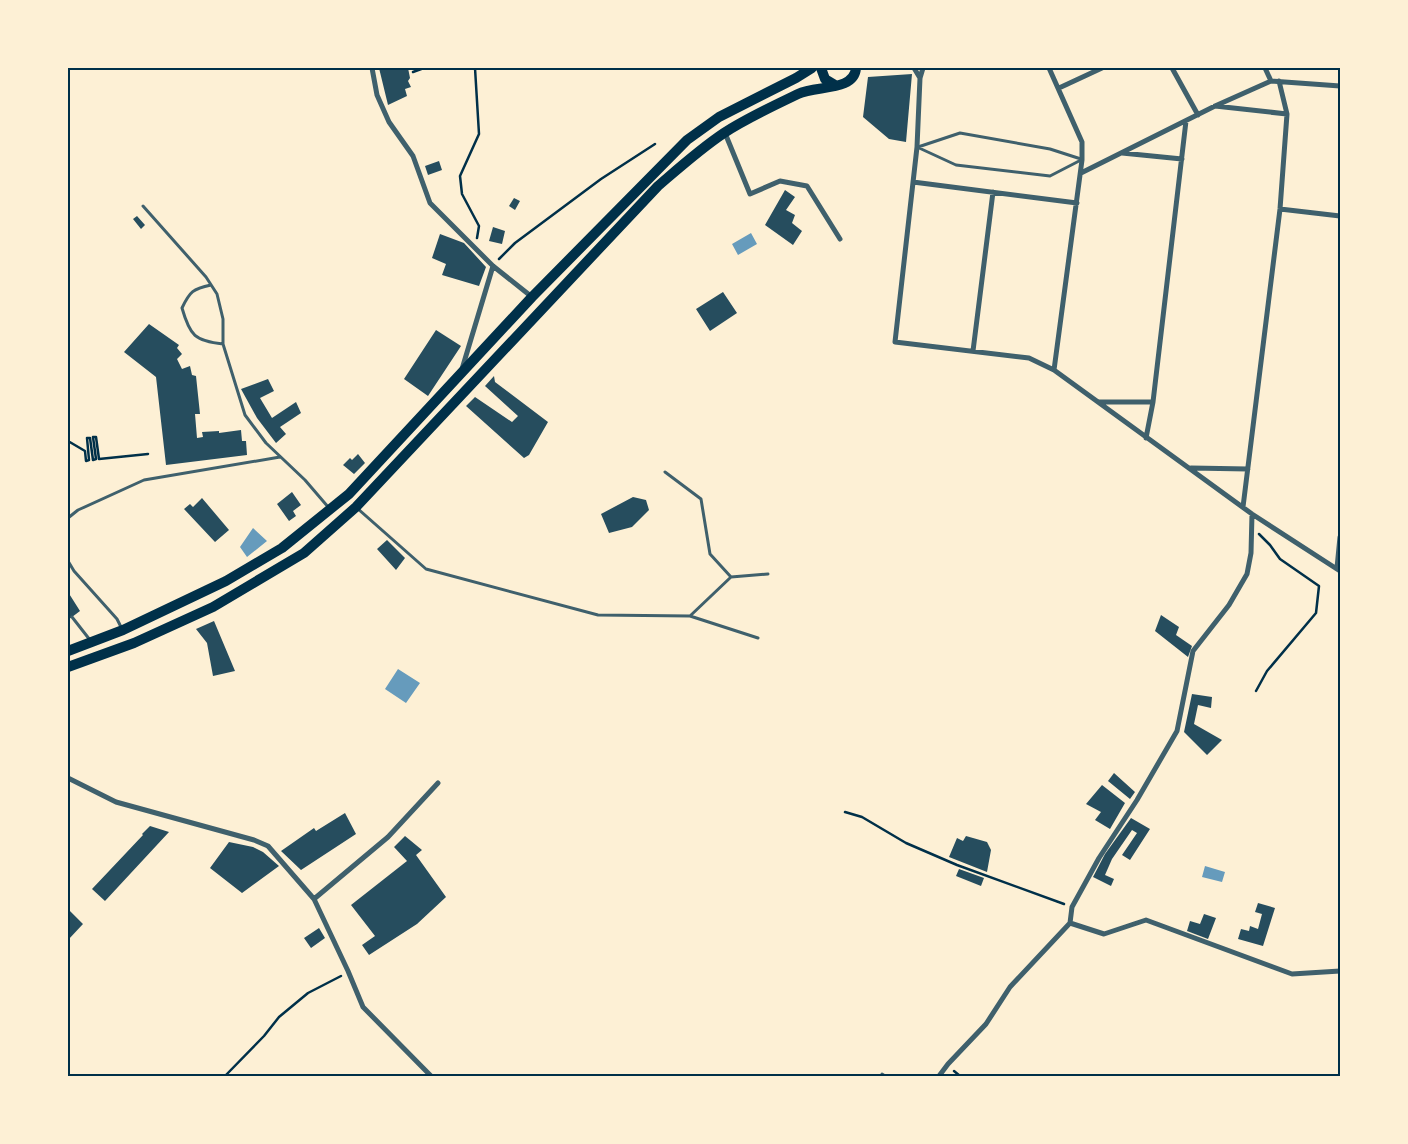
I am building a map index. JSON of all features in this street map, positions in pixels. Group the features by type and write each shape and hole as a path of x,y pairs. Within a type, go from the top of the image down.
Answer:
{"highway":[{"path":"68,651 122,630 234,577 282,548 349,494 532,296 686,140 719,117 812,68"},
{"path":"821,68 825,79 835,85"},
{"path":"68,667 134,644 213,607 304,553 356,507 658,186 695,154 725,132 801,92 840,85 850,81 859,69"}],"street":[{"path":"372,68 377,95 390,122 413,156 430,203 493,266 532,296"},
{"path":"914,68 920,78"},
{"path":"923,68 920,78 918,147 895,342 1030,358 1054,370 1252,514 1339,570"},
{"path":"1048,68 1059,88 1082,142 1081,173 1054,370"},
{"path":"1059,88 1102,68"},
{"path":"1172,68 1198,115"},
{"path":"1265,68 1271,81"},
{"path":"1081,173 1215,106 1271,81 1340,86"},
{"path":"1243,507 1280,209 1287,114 1279,81"},
{"path":"1215,106 1287,114"},
{"path":"1146,438 1153,402 1186,121"},
{"path":"725,132 750,194 780,181 807,186 840,239"},
{"path":"1122,153 1182,159"},
{"path":"913,182 1077,203"},
{"path":"973,350 993,192"},
{"path":"1280,209 1340,216"},
{"path":"460,374 493,266"},
{"path":"1098,402 1153,402"},
{"path":"1190,468 1248,469"},
{"path":"939,1076 986,1024 1010,987 1070,923 1072,907 1099,858 1138,800 1177,732 1193,651 1229,605 1247,574 1251,553 1252,514"},
{"path":"1339,570 1340,537"},
{"path":"68,778 116,802 254,840 268,846 314,899 363,1007 431,1076"},
{"path":"314,899 395,830 438,783"},
{"path":"1070,923 1104,934 1146,920 1292,974 1340,971"}],"lane":[{"path":"918,147 960,133 1050,149 1082,160"},
{"path":"918,147 956,165 1050,176 1082,160"},
{"path":"143,206 217,294 222,308 223,344 245,415 255,431 305,480 330,509"},
{"path":"211,285 194,289 187,297 182,308 193,335 200,340 223,344"},
{"path":"68,518 78,510 144,480 280,457"},
{"path":"665,472 701,499 710,554 731,577"},
{"path":"356,507 426,569 598,615 690,616 758,638"},
{"path":"68,561 74,572 117,619 122,630"},
{"path":"690,616 731,577 768,574"},
{"path":"72,617 91,642"}],"path":[{"path":"413,72 424,68"},
{"path":"475,68 479,134 460,176 462,194 479,226 476,250"},
{"path":"493,266 515,243 601,178 655,144"},
{"path":"68,441 85,451 86,461 89,460 88,438 90,438 93,460 96,459 93,438 96,437 99,459 148,454"},
{"path":"1252,526 1280,559 1319,586 1316,612 1267,671 1256,691"},
{"path":"845,812 862,817 906,843 957,865 1072,907"},
{"path":"226,1076 264,1036 279,1017 308,993 348,971"}],"water":[{"path":"751,233 757,244 738,255 732,244"},
{"path":"253,528 267,541 247,557 240,547"},
{"path":"398,669 420,683 406,703 385,689"},
{"path":"1205,866 1225,872 1222,882 1202,877"}],"building":[{"path":"379,68 408,68 410,78 408,81 411,87 405,89 407,96 388,105"},
{"path":"912,74 906,142 889,139 863,117 868,77"},
{"path":"439,161 442,170 428,175 425,166"},
{"path":"785,190 795,197 786,210 795,215 792,223 802,231 793,245 765,225"},
{"path":"514,198 520,201 515,210 509,206"},
{"path":"137,216 145,225 141,229 133,219"},
{"path":"493,227 505,231 502,244 489,241"},
{"path":"440,234 464,243 486,267 479,286 442,275 446,264 432,258"},
{"path":"723,292 737,313 710,331 696,309"},
{"path":"149,324 179,345 177,348 182,354 177,359 182,369 190,366 192,375 196,376 200,414 195,414 197,438 203,437 202,432 219,431 219,433 241,430 242,441 246,441 247,455 166,465 156,377 124,352"},
{"path":"436,330 461,346 428,396 404,379"},
{"path":"494,376 495,382 548,422 529,455 524,458 466,406 475,397 512,422 518,416 485,386"},
{"path":"268,379 274,391 260,398 272,418 296,402 301,413 280,427 286,434 276,443 257,418 241,389"},
{"path":"358,454 365,463 354,474 343,465 350,458 352,460"},
{"path":"292,492 301,505 293,511 296,516 289,521 277,504"},
{"path":"633,497 646,500 649,510 632,527 609,533 601,514"},
{"path":"202,498 229,530 215,542 184,509 190,504 193,507"},
{"path":"387,540 405,558 396,570 377,549"},
{"path":"68,592 80,611 68,620"},
{"path":"1161,615 1179,627 1176,635 1192,646 1188,657 1155,631"},
{"path":"214,621 235,671 213,676 207,643 196,629"},
{"path":"1192,694 1212,697 1211,708 1198,705 1194,724 1222,740 1207,755 1184,732"},
{"path":"1114,773 1135,792 1130,799 1108,781"},
{"path":"1102,785 1125,803 1110,829 1095,820 1101,812 1086,804"},
{"path":"345,813 356,834 301,870 281,851 314,828 316,831"},
{"path":"1131,818 1150,829 1130,860 1122,855 1137,833 1132,830 1112,859 1105,875 1114,879 1111,886 1093,877 1105,854"},
{"path":"150,826 169,832 105,901 92,889"},
{"path":"405,836 422,850 416,855 446,897 417,924 369,955 362,945 375,936 351,905 407,861 394,847"},
{"path":"966,836 987,842 991,850 987,872 949,857 957,838 963,841"},
{"path":"229,842 253,847 263,852 279,866 242,893 210,868"},
{"path":"959,869 984,878 981,886 956,876"},
{"path":"1258,903 1275,908 1263,946 1238,939 1241,929 1249,931 1250,926 1258,929 1262,914 1255,912"},
{"path":"68,909 83,924 68,940"},
{"path":"1204,914 1216,918 1208,939 1187,931 1190,921 1200,924"},
{"path":"319,928 325,938 311,948 304,938"}]}
